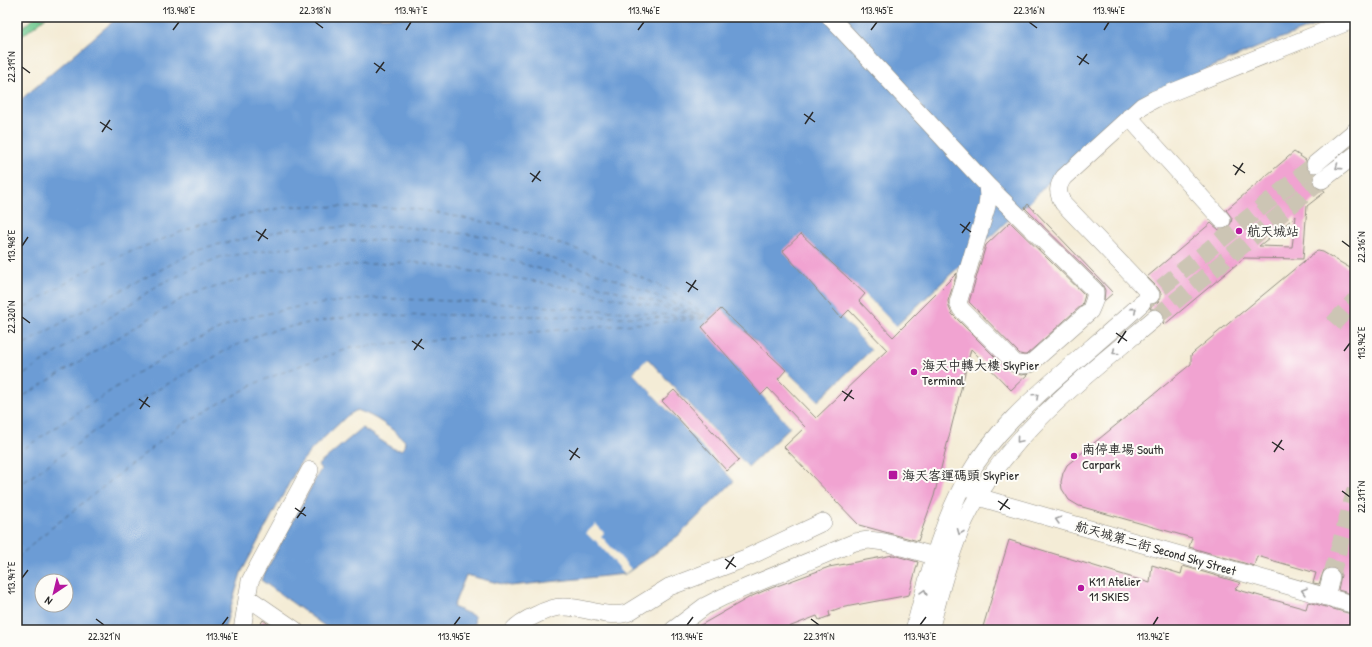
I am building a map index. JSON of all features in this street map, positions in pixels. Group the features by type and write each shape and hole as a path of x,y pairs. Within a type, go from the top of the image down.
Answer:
{"street":[{"path":"830,17 987,185 1095,291 1096,296 1090,311 1030,364 1023,365 1015,363 961,309 958,303 987,206 987,185"},
{"path":"914,630 934,556 944,528 966,479 984,452 1015,416 1049,384 1147,299 1063,202 1059,196 1058,189 1060,182 1142,106 1155,99 1355,19"},
{"path":"1129,117 1222,220"},
{"path":"1315,164 1349,135 1355,155 1322,180"},
{"path":"930,630 955,546 966,519 978,497 1005,457 1041,416 1155,318"},
{"path":"242,630 250,581 310,470"},
{"path":"966,479 978,497"},
{"name":"航天城第二街 Second Sky Street","path":"978,497 1355,605"},
{"path":"513,630 524,621 544,611 563,607 577,608 606,615 620,615 627,613 670,586 746,558 823,522"},
{"path":"673,630 705,606 723,597 855,542 870,540 884,542 934,556"},
{"path":"1326,597 1331,577"},
{"path":"247,597 295,630"}],"green space":[{"path":"35,17 46,17 17,40 17,32"}],"water":[{"path":"118,17 1337,17 1261,46 1150,94 1125,113 1047,184 1028,204 1022,207 896,326 865,294 801,234 783,251 871,350 818,401 722,309 702,327 790,427 748,467 648,359 633,373 734,481 679,535 625,574 510,586 466,575 453,607 474,616 475,630 330,630 261,580 321,469 318,465 362,428 394,449 401,450 404,447 405,441 395,432 377,419 357,410 347,416 312,449 299,465 241,573 224,630 17,630 17,103"}],"pier":[{"path":"801,234 865,294 896,326 895,327 801,237 843,316 873,348 871,350 783,251"},
{"path":"721,309 818,401 816,402 721,311 762,393 792,426 790,427 702,327"},
{"path":"647,359 748,467 747,469 647,362 636,373 736,480 734,481 633,373"},
{"path":"596,524 604,533 601,536 631,569 625,574 595,540 594,541 586,533"}],"building":[{"name":"航天城站","path":"1294,152 1306,160 1305,165 1307,170 1315,174 1312,181 1314,186 1318,189 1324,190 1325,192 1307,206 1303,259 1244,258 1164,325 1165,317 1162,311 1158,309 1150,309 1152,305 1158,302 1161,297 1161,293 1147,277 1211,223 1219,230 1228,228 1232,218 1226,210","holes":["1296,216 1292,247 1259,246"]},
{"path":"1028,204 1113,293 1104,301 1105,290 1102,284 1025,208"},
{"path":"1010,222 1085,295 1082,305 1026,355 1020,354 969,302 986,245"},
{"name":"海天中轉大樓 SkyPier Terminal","path":"801,234 865,294 859,301 893,337 957,273 948,301 952,314 1008,370 1021,375 1028,374 1011,390 971,349 934,496 918,541 859,525 784,447 805,427 768,388 761,395 702,327 721,309 786,370 778,379 816,418 887,350 849,310 841,318 783,251"},
{"path":"1318,251 1323,252 1355,271 1355,595 1338,590 1341,575 1334,567 1324,570 1319,584 1313,583 1316,573 1257,556 1254,566 1189,547 1192,538 1079,506 1069,500 1062,489 1061,482 1067,465 1191,364 1191,355 1194,352"},
{"path":"674,390 739,460 727,471 662,401"},
{"name":"K11 Atelier 11 SKIES","path":"1009,540 1150,583 1152,565 1181,574 1183,566 1241,583 1235,589 1306,609 1308,602 1355,615 1355,630 982,630"},
{"path":"893,555 918,562 909,595 840,608 829,612 830,616 819,620 817,616 781,630 692,630 750,597 766,590 829,567"},
{"path":"263,620 277,630 257,630"}],"ferry route":[{"path":"17,312 95,266 201,224 291,206 410,208 501,225 585,252 669,290 709,317"},
{"path":"17,348 86,309 202,248 289,229 395,226 484,236 623,282 705,316"},
{"path":"17,379 160,284 220,257 338,241 417,240 502,258 711,318"},
{"path":"17,400 186,296 276,269 413,262 533,281 703,316"},
{"path":"17,453 133,376 185,345 242,319 302,306 370,298 478,302 699,317"},
{"path":"17,487 133,404 230,348 267,332 351,316 449,315 705,318"},
{"path":"17,558 49,530 181,425 256,383 304,364 351,348 394,343 711,318"}],"tunnel":[{"path":"1142,303 1315,164"},
{"path":"1155,318 1322,180"},
{"path":"1333,324 1355,300"},
{"path":"1331,577 1355,490"}],"place":[{"name":"航天城站","path":"1239,231"},
{"name":"海天中轉大樓 SkyPier Terminal","path":"914,372"},
{"name":"南停車場 South Carpark","path":"1074,456"},
{"name":"海天客運碼頭 SkyPier","path":"893,475"},
{"name":"K11 Atelier 11 SKIES","path":"1081,588"}]}
